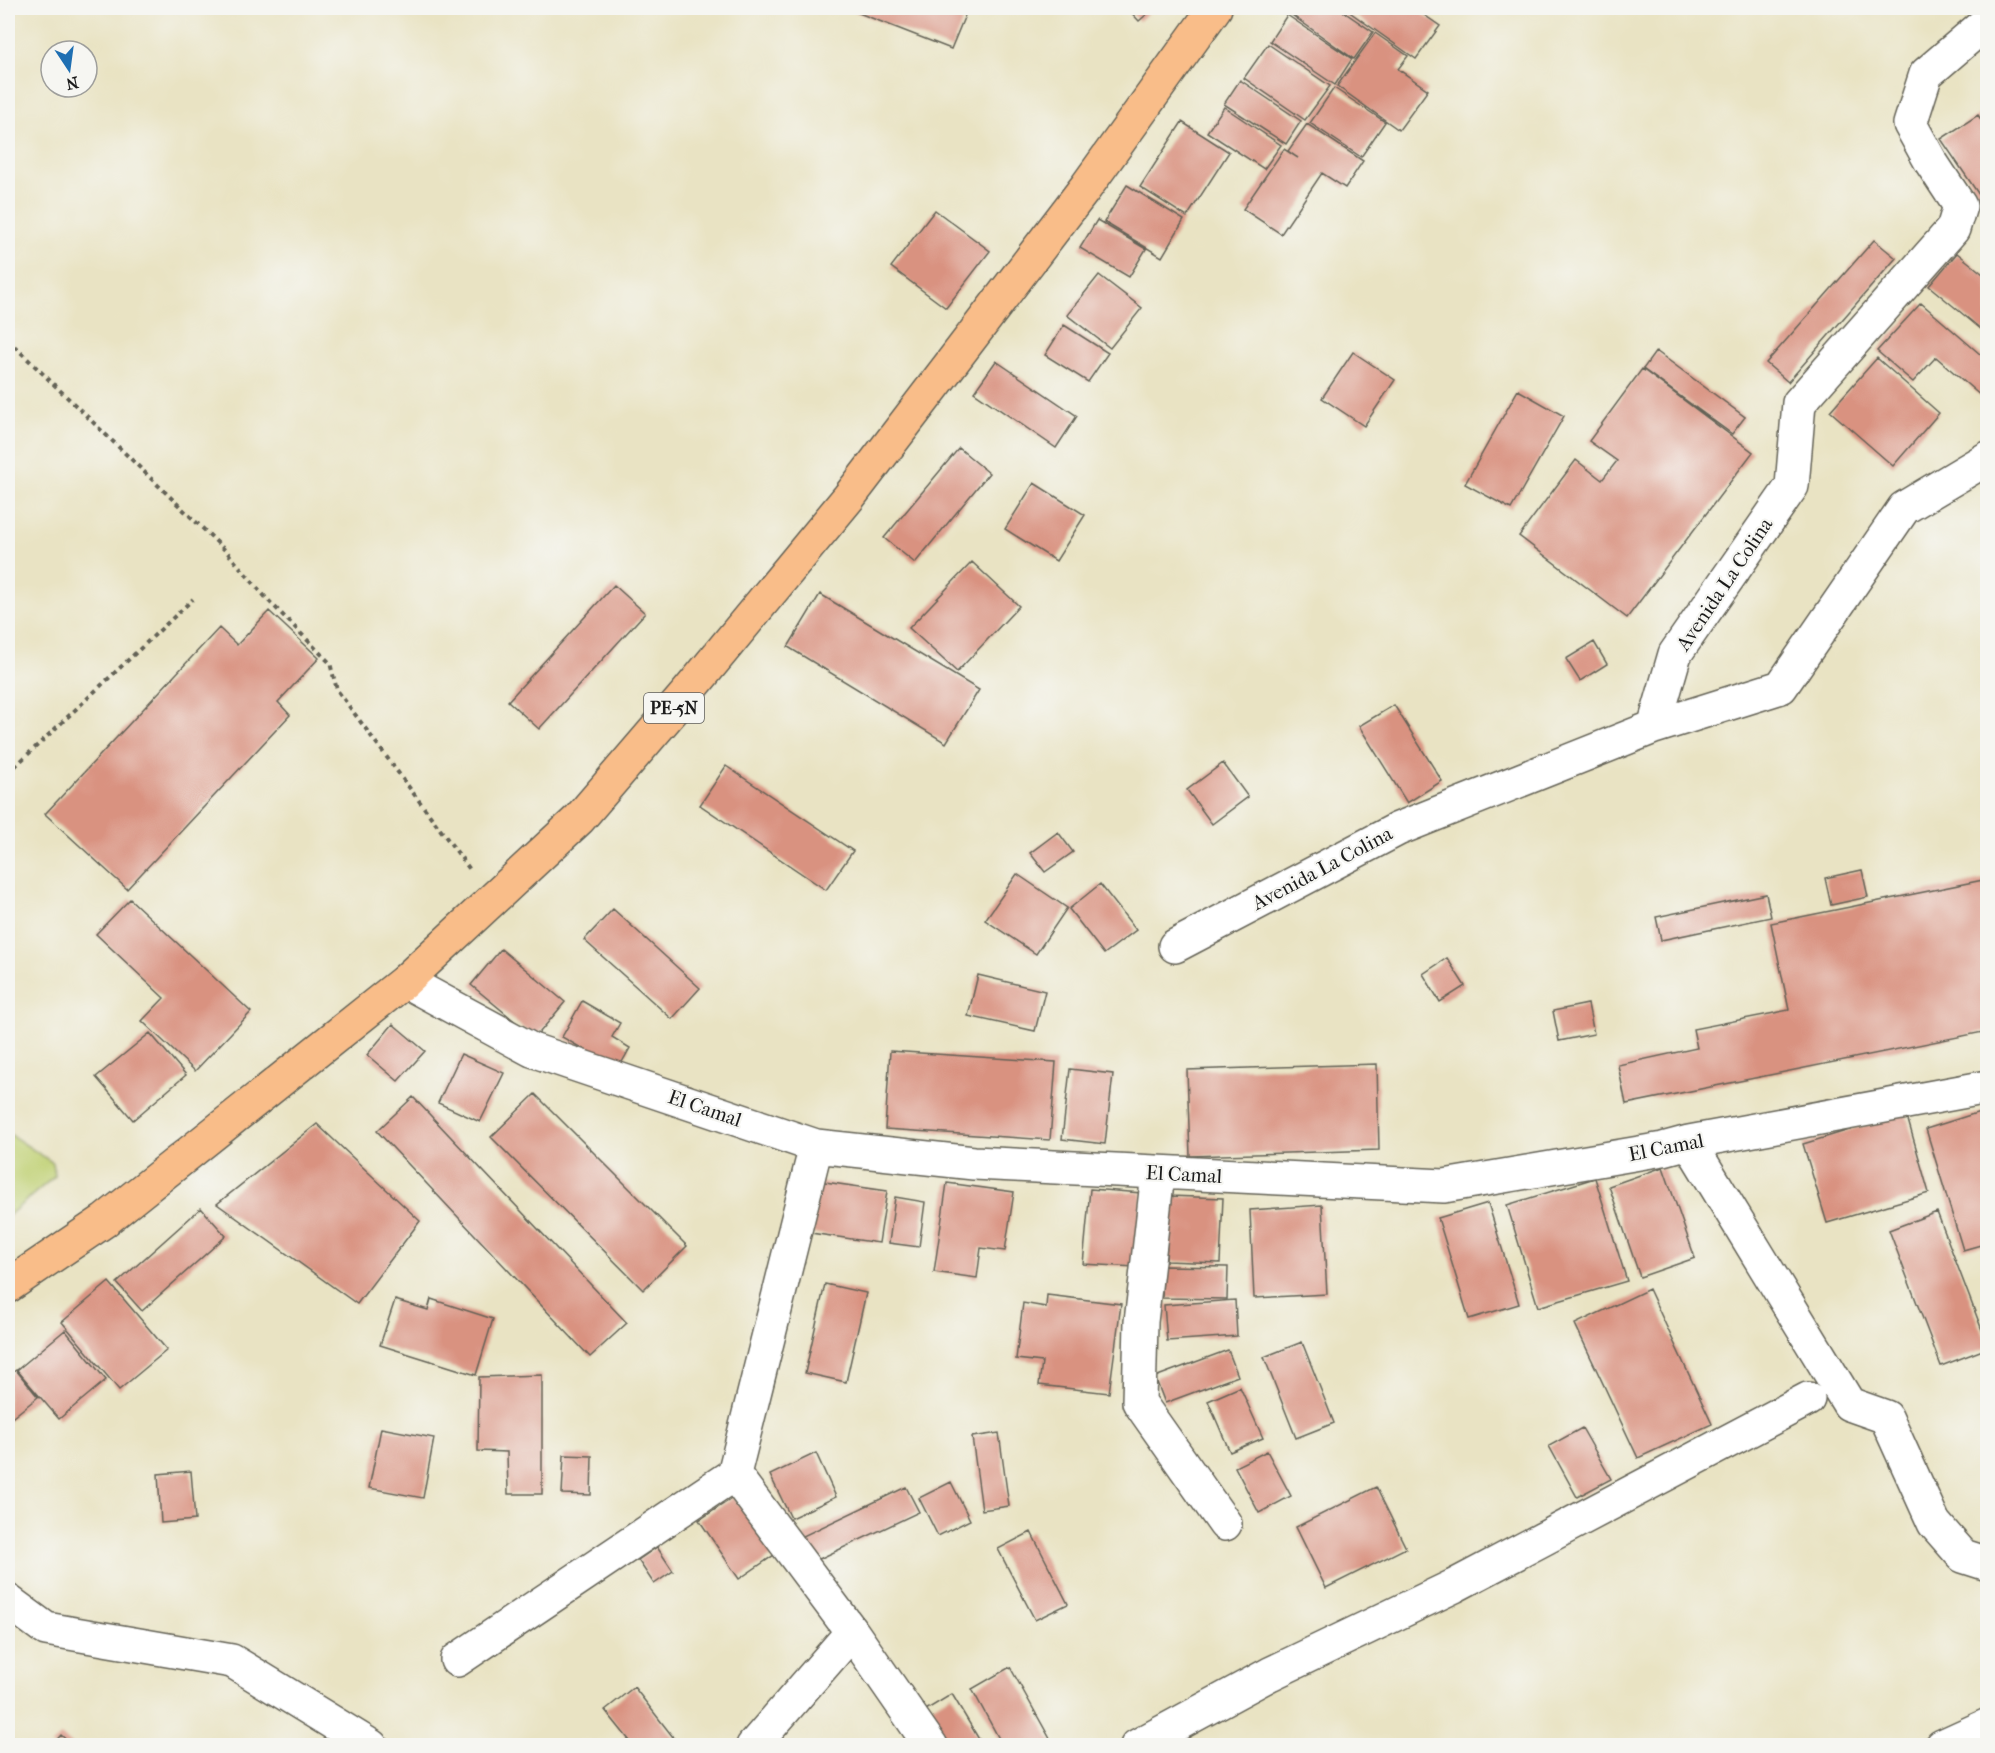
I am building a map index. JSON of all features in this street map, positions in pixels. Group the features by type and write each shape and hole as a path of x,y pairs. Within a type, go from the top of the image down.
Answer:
{"highway":[{"name":"PE-5N","path":"8,1286 104,1221 405,981 579,819 688,692 849,497 1086,187 1215,8"}],"street":[{"name":"Avenida La Colina","path":"1175,946 1398,829 1654,727 1675,654 1792,486 1800,403 1953,229 1960,206 1931,162 1910,124 1926,74 1988,21"},
{"path":"1654,727 1781,687 1904,508 1988,458"},
{"name":"El Camal","path":"405,981 532,1050 816,1146 974,1163 1444,1186 1633,1154 1988,1087"},
{"path":"1689,1142 1849,1404 1886,1417 1934,1522 1963,1556 1988,1564"},
{"path":"457,1660 734,1474 816,1146"},
{"path":"1158,1173 1141,1322 1139,1402 1225,1524"},
{"path":"1137,1746 1270,1674 1454,1586 1808,1399"},
{"path":"734,1474 852,1632 931,1746"},
{"path":"8,1601 46,1629 232,1661 371,1746"},
{"path":"753,1746 852,1632"},
{"path":"1942,1746 1988,1725"}],"path":[{"path":"8,340 227,552 267,599 330,663 337,690 450,843 494,898"},
{"path":"8,773 193,599"}],"green space":[{"path":"8,1133 53,1163 55,1176 8,1216"}],"building":[{"path":"846,8 968,8 951,49"},
{"path":"1127,8 1154,8 1139,21"},
{"path":"1294,8 1338,8 1373,32 1354,59 1289,13"},
{"path":"1344,8 1414,8 1440,26 1416,59"},
{"path":"1287,15 1352,59 1335,85 1270,41"},
{"path":"1375,33 1408,56 1398,69 1428,90 1399,130 1337,86"},
{"path":"1268,44 1330,86 1305,120 1244,78"},
{"path":"1240,80 1301,121 1286,144 1224,104"},
{"path":"1334,88 1385,122 1361,157 1310,123"},
{"path":"1224,107 1281,145 1264,169 1207,132"},
{"path":"1978,115 1988,130 1988,208 1941,139"},
{"path":"1182,122 1229,152 1187,217 1140,187"},
{"path":"1307,124 1363,161 1345,188 1322,173 1281,234 1243,209 1284,149 1298,158 1288,151"},
{"path":"1127,185 1184,220 1162,257 1104,222"},
{"path":"935,210 990,251 946,308 891,267"},
{"path":"1097,220 1146,249 1129,277 1080,248"},
{"path":"1874,240 1896,258 1788,382 1766,363"},
{"path":"1957,253 1988,278 1988,335 1929,286"},
{"path":"1099,275 1142,308 1110,348 1067,315"},
{"path":"1921,303 1988,361 1988,391 1982,397 1936,357 1913,382 1877,351"},
{"path":"1064,325 1108,353 1088,382 1045,355"},
{"path":"1656,351 1745,417 1732,434 1643,369"},
{"path":"1353,352 1395,380 1364,426 1322,398"},
{"path":"1877,358 1939,413 1893,466 1830,411"},
{"path":"996,361 1077,416 1056,448 974,392"},
{"path":"1642,369 1753,452 1627,618 1519,536 1576,460 1602,480 1617,461 1589,441"},
{"path":"1518,390 1564,416 1511,509 1465,484"},
{"path":"959,448 989,473 915,563 884,538"},
{"path":"1034,483 1085,515 1056,561 1005,529"},
{"path":"972,562 1019,606 957,672 909,628"},
{"path":"614,585 645,613 539,729 508,701"},
{"path":"820,594 979,690 946,743 788,647"},
{"path":"269,611 319,658 278,702 290,715 127,889 45,814 219,628 237,645"},
{"path":"1594,642 1607,664 1580,681 1566,659"},
{"path":"1394,705 1442,781 1407,803 1359,726"},
{"path":"1223,763 1248,797 1212,824 1187,790"},
{"path":"726,766 853,851 826,890 700,805"},
{"path":"1058,832 1073,852 1045,872 1030,853"},
{"path":"1862,870 1868,897 1831,905 1825,878"},
{"path":"1017,874 1067,908 1036,954 985,920"},
{"path":"1988,879 1988,1031 1626,1104 1618,1065 1697,1048 1693,1029 1789,1010 1771,923"},
{"path":"1100,884 1136,930 1104,954 1069,909"},
{"path":"1766,894 1771,917 1661,940 1656,917"},
{"path":"130,899 251,1012 195,1071 142,1021 164,998 96,934"},
{"path":"613,909 700,988 672,1019 584,940"},
{"path":"501,949 565,1002 535,1038 471,985"},
{"path":"1447,958 1465,986 1440,1002 1423,974"},
{"path":"978,975 1045,991 1035,1031 968,1016"},
{"path":"582,1001 620,1023 612,1037 630,1048 618,1069 562,1037"},
{"path":"1588,1004 1594,1034 1559,1041 1553,1011"},
{"path":"393,1024 425,1051 398,1081 367,1055"},
{"path":"150,1033 186,1075 133,1120 96,1077"},
{"path":"890,1051 1056,1062 1050,1140 885,1129"},
{"path":"461,1054 504,1073 480,1122 438,1103"},
{"path":"1377,1064 1379,1150 1190,1156 1187,1070"},
{"path":"1070,1069 1113,1074 1105,1144 1062,1139"},
{"path":"535,1094 687,1246 643,1290 491,1137"},
{"path":"413,1097 627,1323 590,1357 377,1131"},
{"path":"1986,1110 1988,1243 1963,1250 1926,1129"},
{"path":"1906,1113 1929,1193 1827,1223 1803,1144"},
{"path":"317,1124 420,1221 357,1304 217,1204"},
{"path":"1663,1167 1695,1258 1640,1277 1609,1186"},
{"path":"1595,1178 1627,1281 1538,1307 1507,1205"},
{"path":"818,1181 887,1191 879,1243 811,1233"},
{"path":"947,1183 1014,1192 1005,1251 981,1248 977,1278 934,1272"},
{"path":"1090,1189 1142,1193 1136,1267 1083,1264"},
{"path":"1169,1196 1223,1198 1220,1263 1166,1261"},
{"path":"895,1197 925,1202 919,1247 889,1243"},
{"path":"1488,1203 1519,1304 1469,1319 1438,1218"},
{"path":"1322,1205 1327,1294 1254,1298 1250,1210"},
{"path":"201,1208 226,1236 142,1311 117,1283"},
{"path":"1937,1212 1988,1346 1988,1348 1941,1366 1889,1230"},
{"path":"1163,1266 1228,1267 1227,1299 1162,1298"},
{"path":"109,1282 167,1350 119,1390 62,1322"},
{"path":"825,1284 866,1293 846,1382 805,1373"},
{"path":"1649,1289 1712,1424 1638,1458 1575,1324"},
{"path":"1047,1295 1121,1304 1109,1393 1039,1385 1042,1362 1016,1359 1023,1303 1046,1307"},
{"path":"431,1299 493,1319 476,1375 380,1345 395,1300 428,1310"},
{"path":"1235,1300 1237,1336 1167,1341 1164,1305"},
{"path":"65,1330 106,1380 59,1419 17,1370"},
{"path":"1302,1342 1334,1423 1296,1438 1264,1357"},
{"path":"1228,1350 1238,1376 1165,1403 1155,1377"},
{"path":"16,1370 38,1397 8,1421 8,1376"},
{"path":"542,1375 542,1494 508,1494 507,1452 478,1451 479,1377"},
{"path":"1240,1387 1263,1438 1230,1452 1208,1401"},
{"path":"381,1428 434,1438 423,1498 369,1488"},
{"path":"1582,1428 1611,1479 1577,1497 1549,1446"},
{"path":"999,1433 1009,1506 982,1510 972,1437"},
{"path":"1267,1451 1291,1496 1259,1513 1235,1467"},
{"path":"816,1453 836,1497 791,1518 770,1475"},
{"path":"564,1455 592,1456 591,1495 562,1494"},
{"path":"191,1471 195,1520 161,1523 158,1474"},
{"path":"951,1482 970,1520 938,1536 919,1498"},
{"path":"906,1487 919,1512 815,1561 803,1536"},
{"path":"1376,1487 1406,1548 1326,1588 1296,1527"},
{"path":"734,1497 774,1555 739,1579 699,1520"},
{"path":"1031,1532 1068,1604 1035,1620 998,1549"},
{"path":"657,1547 673,1571 654,1584 638,1560"},
{"path":"1010,1667 1054,1746 1003,1746 972,1689"},
{"path":"634,1687 680,1746 634,1746 605,1710"},
{"path":"952,1694 983,1746 944,1746 924,1711"},
{"path":"61,1735 73,1746 51,1746"}]}
